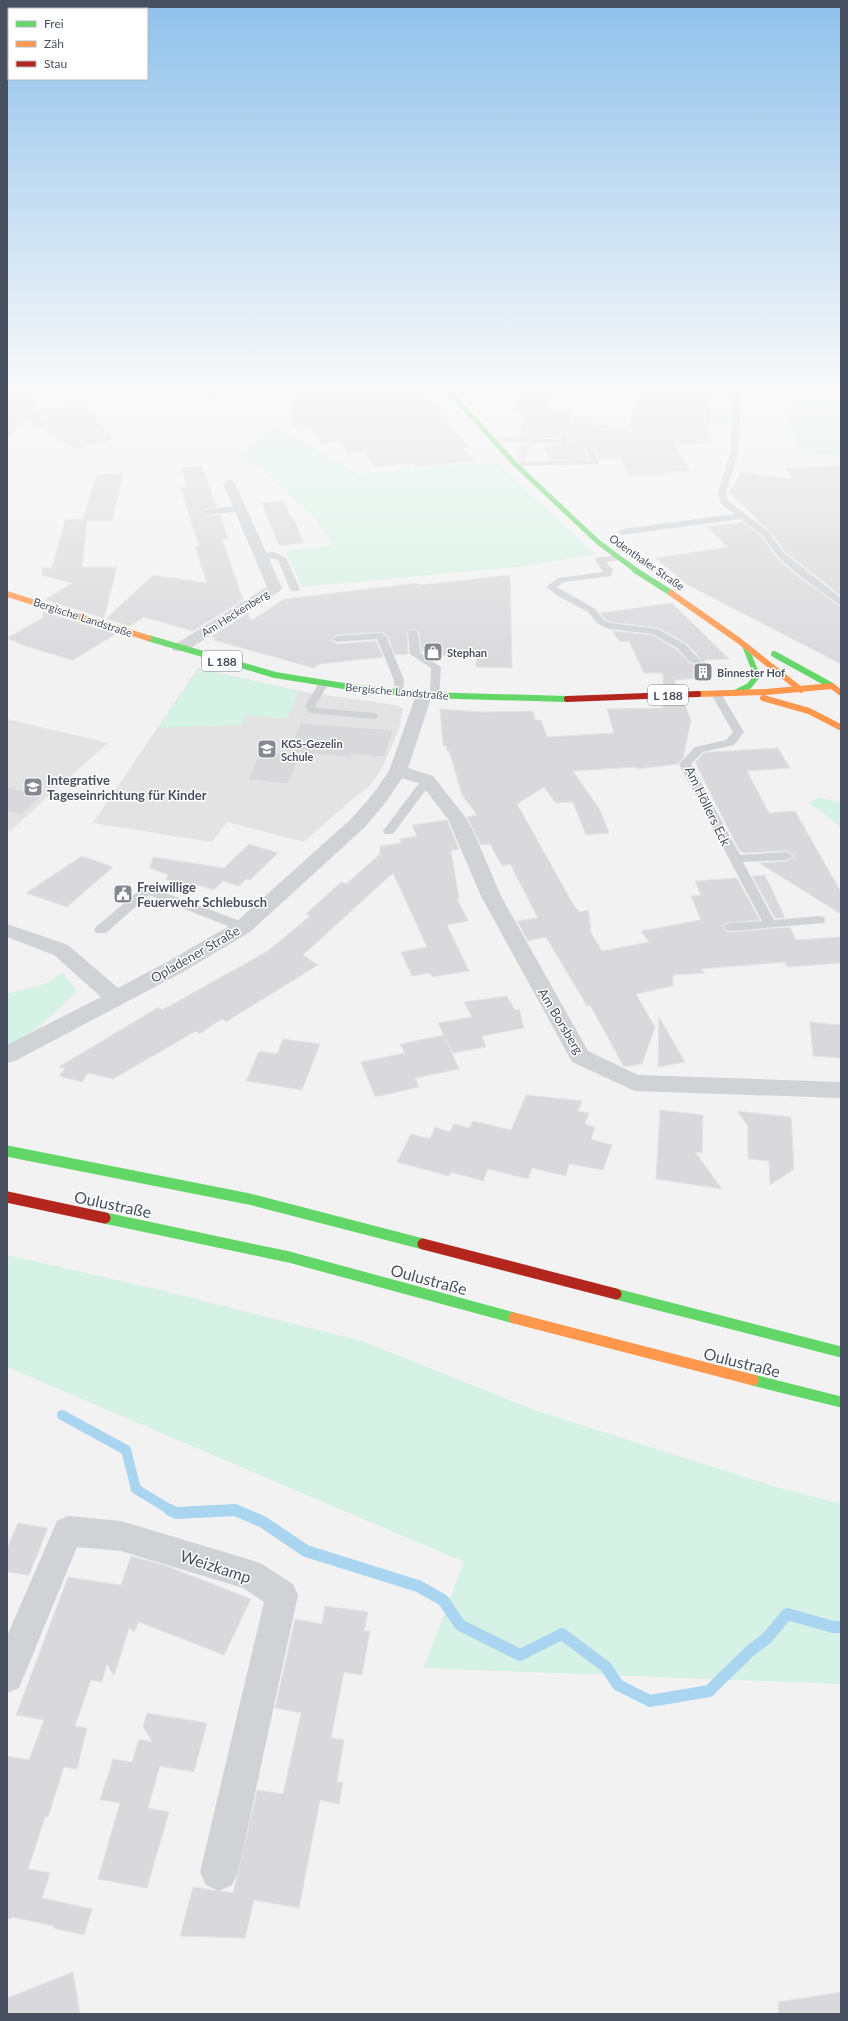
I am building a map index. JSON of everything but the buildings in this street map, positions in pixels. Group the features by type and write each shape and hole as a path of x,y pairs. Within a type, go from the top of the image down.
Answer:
{"main road":[{"name":"Odenthaler Straße","path":"533,480 618,558 706,616 838,689"},
{"name":"Bergische Landstraße","path":"7,594 180,648 275,675 324,683 430,695 557,699 800,690"},
{"name":"Odenthaler Straße","path":"706,616 746,648 779,671 841,727"},
{"path":"735,693 749,686 757,676 746,648"},
{"name":"L 188","path":"800,690 838,689"},
{"path":"735,693 774,700 809,711 841,727"},
{"path":"7,1151 249,1199 841,1352"},
{"name":"Oulustraße","path":"10,1198 289,1257 670,1360 841,1402"}],"street":[{"name":"Am Heckenberg","path":"180,648 275,588 229,484"},
{"name":"Opladener Straße","path":"7,1055 209,948 243,927 358,823 380,798 398,771 430,695"},
{"path":"398,771 427,780"},
{"name":"Am Borsberg","path":"427,780 457,818 466,835 491,896 580,1056 635,1083 841,1090"},
{"path":"7,930 61,950 116,998"},
{"name":"Weizkamp","path":"7,1676 68,1531 121,1536 251,1575 282,1595 219,1872"}],"lane":[{"path":"726,480 722,492 724,502 766,534 781,555 841,604"},
{"path":"207,512 241,509"},
{"path":"622,532 742,516"},
{"path":"262,556 282,558 295,589"},
{"path":"618,558 599,560 608,570 608,574 561,580 551,587 561,594 592,610 601,622 610,626 655,631 681,646 695,661"},
{"path":"413,632 415,654 436,666 430,695"},
{"path":"337,639 381,636 400,680 400,692"},
{"path":"324,683 310,706 314,711 374,716"},
{"name":"Am Höllers Eck","path":"716,694 739,732 730,742 700,749 685,764 770,924"},
{"path":"388,831 427,780"},
{"name":"Am Höllers Eck","path":"735,860 787,856"},
{"path":"101,930 147,890 243,927"},
{"path":"731,927 819,920"}],"shaded area":[{"name":"KGS-Gezelin Schule","path":"198,668 304,692 395,705 403,708 399,729 382,768 370,786 351,800 304,842 227,822 212,842 93,823"},
{"name":"Integrative Tageseinrichtung für Kinder","path":"7,719 108,743 10,831 7,831"}],"green space":[{"path":"273,480 517,480 595,554 526,566 302,587 285,551 333,545 317,521"},
{"path":"199,669 299,691 287,719 245,715 241,725 158,728"},
{"path":"819,797 841,803 841,827 809,803"},
{"path":"63,973 77,991 38,1028 7,1046 7,994 44,984"},
{"path":"7,1255 160,1290 362,1341 537,1411 776,1487 841,1504 841,1684 424,1668 464,1562 7,1367"}],"waterway":[{"path":"62,1415 126,1450 136,1489 172,1511"},
{"path":"172,1511 176,1513 235,1510 263,1522 306,1551 418,1586 443,1600 460,1625 520,1655 562,1634 606,1667 618,1685 650,1701 709,1691 750,1651 767,1638 787,1614 833,1627 841,1627"},
{"path":"225,1511 236,1511"}],"traffic: fast":[{"path":"532,480 598,542 618,558 671,593"},
{"path":"148,638 275,675 350,687 424,695 567,699"},
{"path":"735,693 749,686 757,676 746,648"},
{"path":"774,654 832,686"},
{"path":"7,1151 249,1199 423,1244"},
{"path":"105,1218 289,1257 514,1318"},
{"path":"616,1294 841,1352"},
{"path":"753,1380 841,1402"}],"traffic: slow":[{"path":"671,593 738,640 801,690"},
{"path":"7,594 148,638"},
{"path":"698,694 766,692 832,686 841,693"},
{"path":"763,698 809,711 840,727"},
{"path":"514,1318 753,1380"}],"traffic: jam":[{"path":"567,699 698,694"},
{"path":"7,1197 105,1218"},
{"path":"423,1244 616,1294"}],"place":[{"name":"Stephan","path":"433,652"},
{"name":"Binnester Hof","path":"703,672"},
{"name":"KGS-Gezelin Schule","path":"267,749"},
{"name":"Integrative Tageseinrichtung für Kinder","path":"33,787"},
{"name":"Freiwillige Feuerwehr Schlebusch","path":"123,894"}]}
